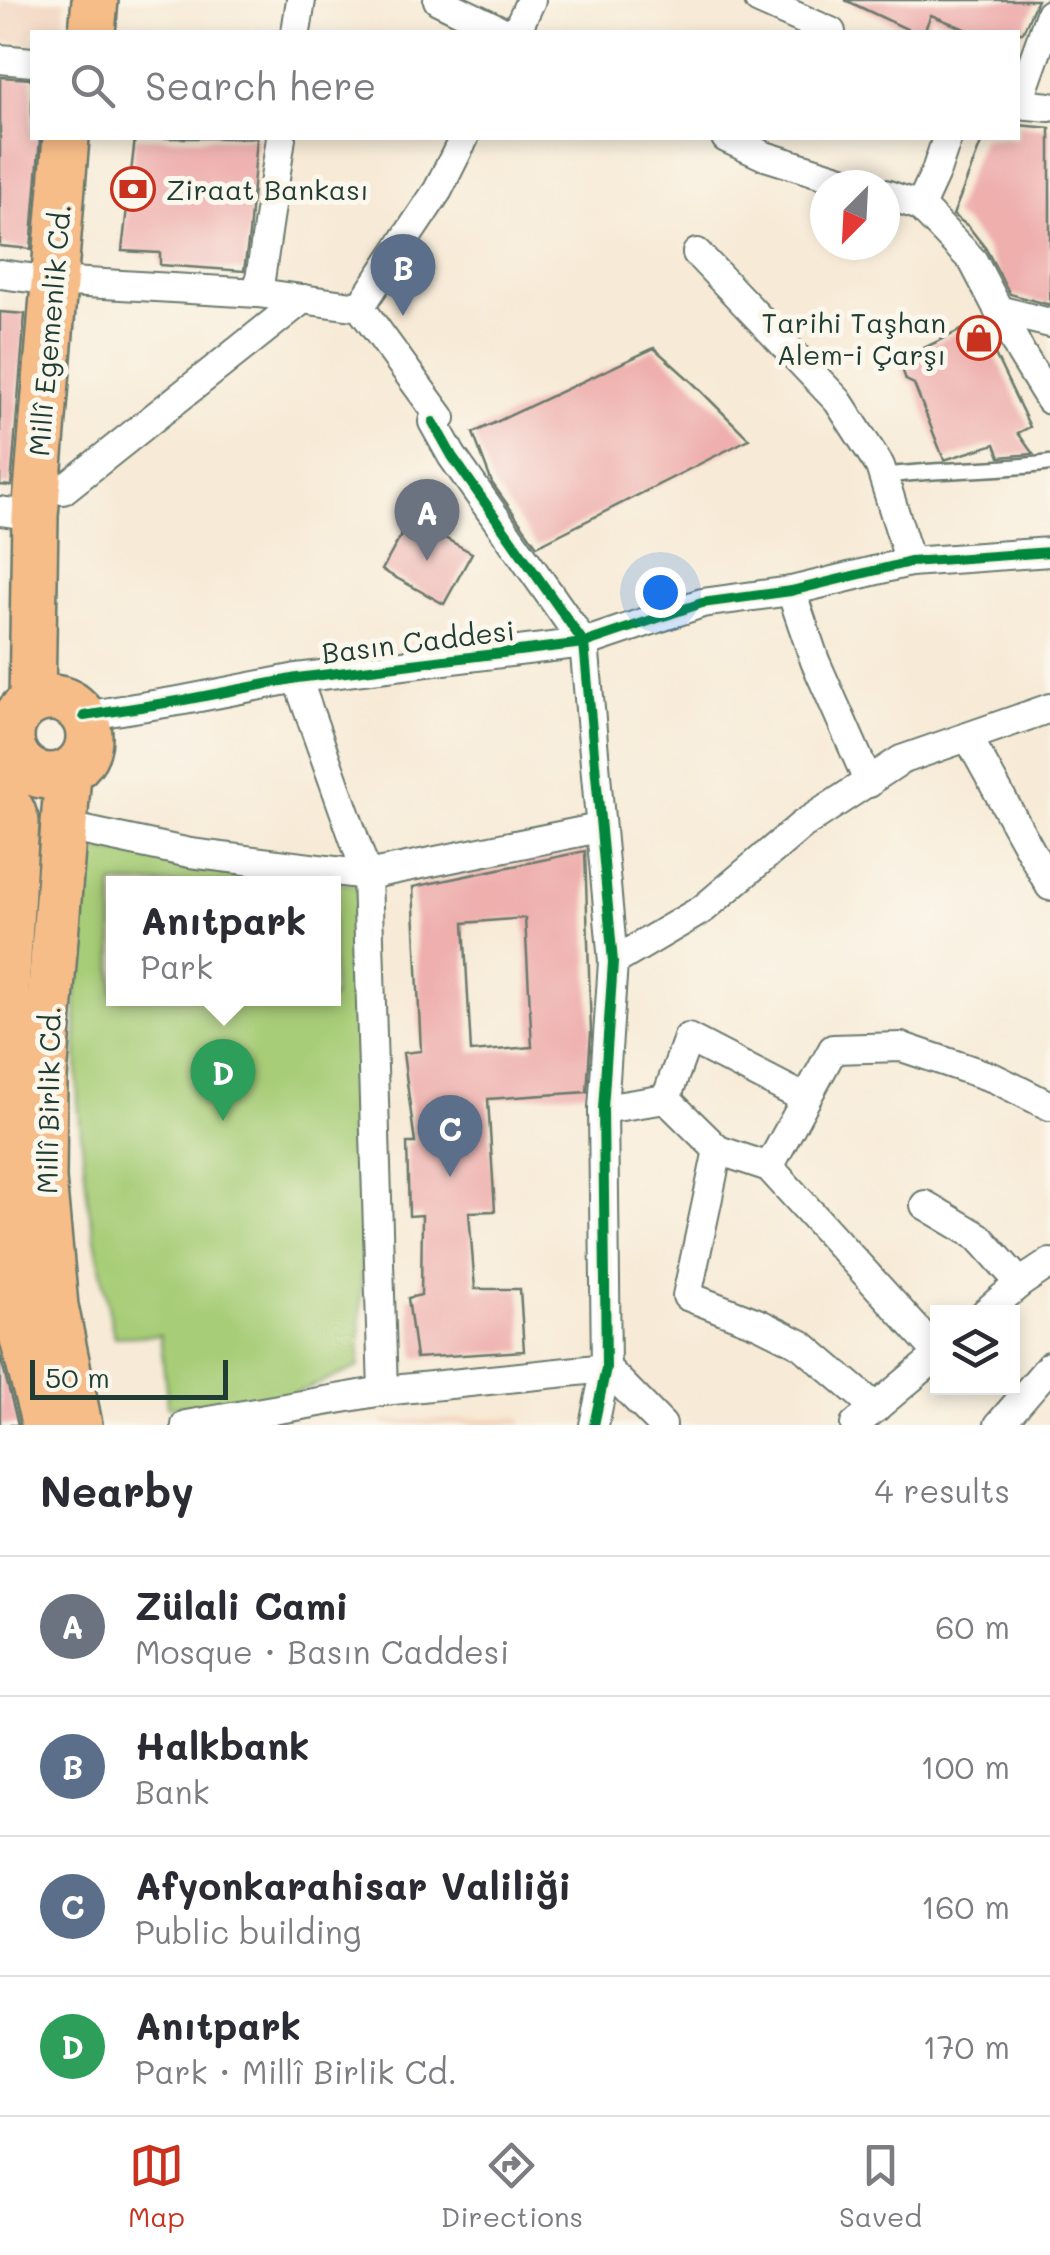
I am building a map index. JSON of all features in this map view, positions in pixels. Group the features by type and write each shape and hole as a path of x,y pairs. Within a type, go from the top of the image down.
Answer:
{"main road":[{"path":"74,30 76,0"},
{"path":"92,30 95,0"},
{"name":"Millî Egemenlik Cd.","path":"61,281 66,140"},
{"name":"Millî Egemenlik Cd.","path":"38,709 32,506 83,140"},
{"path":"0,779 56,774 78,765 86,754 89,728 38,709 12,726 14,753 32,772 56,774"},
{"name":"Millî Birlik Cd.","path":"56,774 62,826 44,1078 44,1179 55,1306 79,1425"},
{"name":"Millî Birlik Cd.","path":"8,809 5,1008 11,1193 6,1299 44,1425"}],"street":[{"path":"296,30 301,0"},
{"path":"438,0 500,30"},
{"path":"517,30 531,0"},
{"path":"760,0 827,30"},
{"path":"1020,98 1050,14"},
{"path":"0,59 30,62"},
{"path":"1020,104 1050,106"},
{"path":"258,293 281,140"},
{"path":"360,306 438,190 463,140"},
{"path":"730,140 765,156 802,151 833,170"},
{"path":"920,206 946,140"},
{"path":"900,199 920,206 973,261 1050,400"},
{"path":"697,253 838,401 880,466 910,562"},
{"path":"0,274 258,293 360,306 437,420 452,456 584,643 612,962 603,1109 606,1368 594,1425"},
{"path":"32,506 303,299"},
{"path":"998,310 1050,324"},
{"name":"Basın Caddesi","path":"38,709 184,700 296,678 584,643 702,602 790,591 910,562 1050,552"},
{"path":"790,591 815,661 868,783"},
{"path":"296,678 368,876 384,1391"},
{"path":"612,962 703,910 802,825 902,760 1050,708"},
{"path":"968,737 1050,886"},
{"path":"62,826 190,853 368,876 599,828"},
{"path":"666,1099 688,1038 806,1099"},
{"path":"770,1168 833,1049 902,1047 994,1078 1050,1106"},
{"path":"603,1109 666,1099"},
{"path":"666,1099 718,1150 770,1168 930,1345"},
{"path":"718,1150 688,1296 802,1345 865,1416 930,1361"},
{"path":"925,1205 980,1237 1020,1283"},
{"path":"994,1305 1050,1262"},
{"path":"999,1425 1050,1366"},
{"path":"186,1425 384,1391 606,1368"},
{"path":"606,1368 662,1425"}],"lane":[{"path":"883,476 1050,463"}],"shaded area":[{"path":"0,0 65,0 63,30 30,30 30,45 0,41"},
{"path":"521,1417 522,1425 384,1425 383,1421"}],"green space":[{"path":"78,849 294,876 106,876 106,1006 341,1006 341,883 358,885 366,1140 359,1367 286,1397 168,1407 160,1335 114,1337 88,1203 78,1103 73,865"}],"building":[{"path":"845,0 1037,0 1023,32 967,30 931,15 925,30 909,30"},
{"path":"0,77 30,79 30,140 40,140 31,249 0,246"},
{"path":"1020,125 1050,128 1050,305 1010,294 986,249 968,226 953,215 982,140 1020,140"},
{"path":"135,140 257,140 244,271 160,265 160,253 122,251"},
{"path":"0,312 25,314 11,486 0,485"},
{"path":"984,319 996,343 993,350 1030,427 1018,433 1033,454 1000,457 995,444 944,460 914,384 906,380 899,360"},
{"path":"654,348 749,439 537,546 492,483 473,433"},
{"path":"410,519 472,553 444,604 382,570"},
{"path":"585,851 591,1032 587,1092 488,1099 495,1211 469,1212 475,1289 520,1289 524,1351 416,1358 408,1298 421,1295 422,1215 409,1216 407,1143 415,1143 403,1053 421,1051 413,887","holes":["525,918 532,1047 471,1052 464,923"]},
{"path":"0,1355 18,1425 0,1425"}],"cycle path":[{"path":"433,422 452,456 584,643 613,962 603,1109 606,1368 594,1425"},
{"path":"84,716 297,678 584,643 702,603 791,591 910,562 1050,552"}],"place":[{"name":"Ziraat Bankası","path":"133,189"},
{"name":"Halkbank","path":"403,316"},
{"name":"Tarihi Taşhan Alem-i Çarşı","path":"979,338"},
{"name":"Zülali Cami","path":"427,561"},
{"name":"Anıtpark","path":"223,1121"},
{"name":"Afyonkarahisar Valiliği","path":"450,1177"}]}
